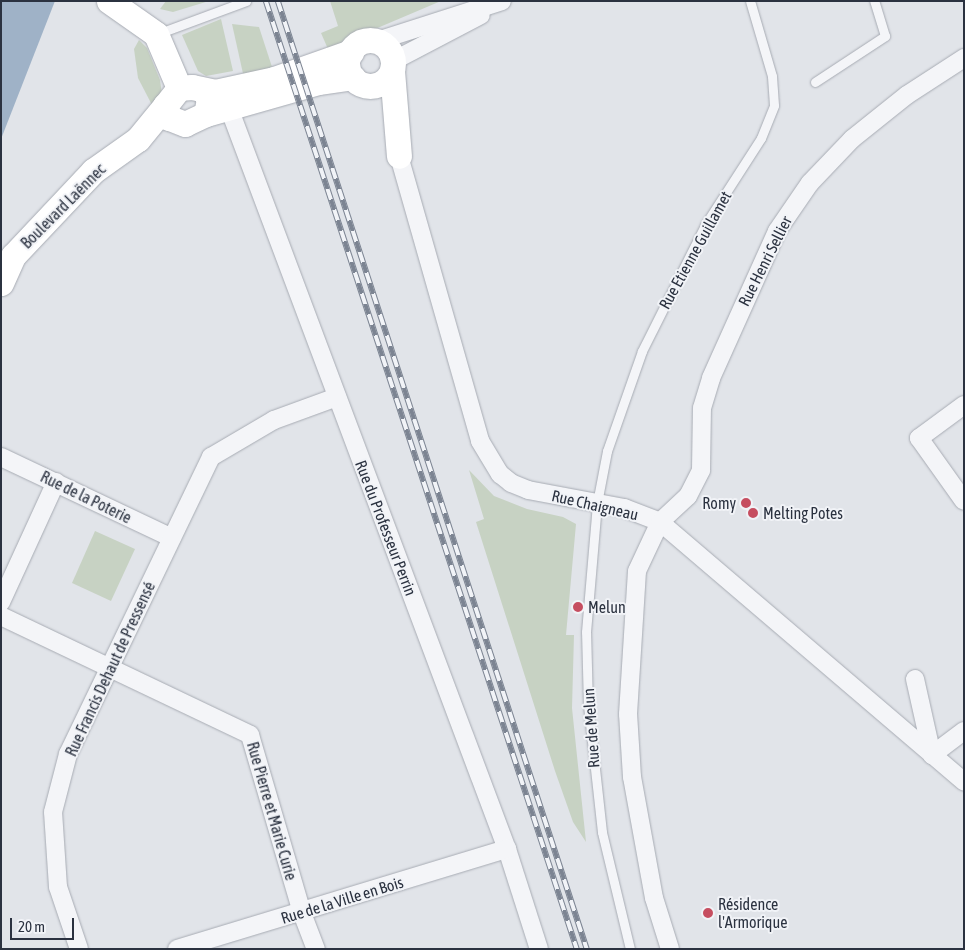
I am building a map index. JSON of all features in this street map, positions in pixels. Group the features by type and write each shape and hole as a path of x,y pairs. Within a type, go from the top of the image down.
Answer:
{"main road":[{"path":"109,1 156,34 194,105"},
{"path":"377,41 388,49 392,66 383,82 318,82 194,105 215,92 274,80 351,52 362,42 377,41"},
{"path":"351,52 348,65 361,82"},
{"name":"Rue Chaigneau","path":"392,66 399,156"},
{"name":"Rue Chaigneau","path":"361,82 399,156"},
{"name":"Boulevard Laënnec","path":"1,283 14,256 93,171 138,139 194,105"}],"street":[{"path":"377,41 503,1"},
{"path":"392,66 503,1"},
{"name":"Rue Henri Sellier","path":"660,522 688,496 701,470 702,408 711,378 777,231 810,183 852,139 907,95 964,58"},
{"name":"Rue du Professeur Perrin","path":"194,105 337,397 507,850 540,949"},
{"name":"Rue Chaigneau","path":"399,156 480,441 490,460 511,483 548,495 624,508 660,522 964,782"},
{"name":"Rue Francis Dehaut de Pressensé","path":"79,949 58,887 53,812 68,754 211,457 274,420 337,397"},
{"path":"964,405 919,438 964,501"},
{"name":"Rue de la Poterie","path":"1,457 172,538"},
{"path":"1,602 56,482"},
{"path":"660,522 637,571 628,714 632,777 641,840 654,898 670,949"},
{"name":"Rue Pierre et Marie Curie","path":"1,616 250,735 302,913 316,949"},
{"path":"916,679 932,755 964,731"},
{"name":"Rue de la Ville en Bois","path":"177,949 507,850"}],"lane":[{"path":"156,34 246,1"},
{"name":"Rue Etienne Guillamet","path":"597,503 606,451 642,352 701,233 761,138 774,105 772,76 750,1"},
{"path":"815,82 885,36 874,1"},
{"name":"Rue de Melun","path":"597,503 586,632 588,706 602,832 630,949"}],"green space":[{"path":"166,1 209,1 173,12 160,9"},
{"path":"330,1 441,1 328,49 321,33 338,26"},
{"path":"221,19 233,71 206,76 198,71 182,35"},
{"path":"232,24 259,27 272,67 244,78"},
{"path":"139,40 147,48 160,80 162,95 152,105 138,78 134,49"},
{"path":"469,470 494,496 527,509 563,517 576,524 566,635 574,635 572,708 586,842 573,822 555,771 476,522 484,519"},
{"path":"95,531 135,549 111,601 72,583"}],"water":[{"path":"1,1 55,1 1,139"}],"railway":[{"path":"266,1 577,949"},
{"path":"278,1 587,949"}],"place":[{"name":"Romy","path":"746,503"},
{"name":"Melting Potes","path":"753,513"},
{"name":"Melun","path":"578,607"},
{"name":"Résidence l'Armorique","path":"708,913"}]}
